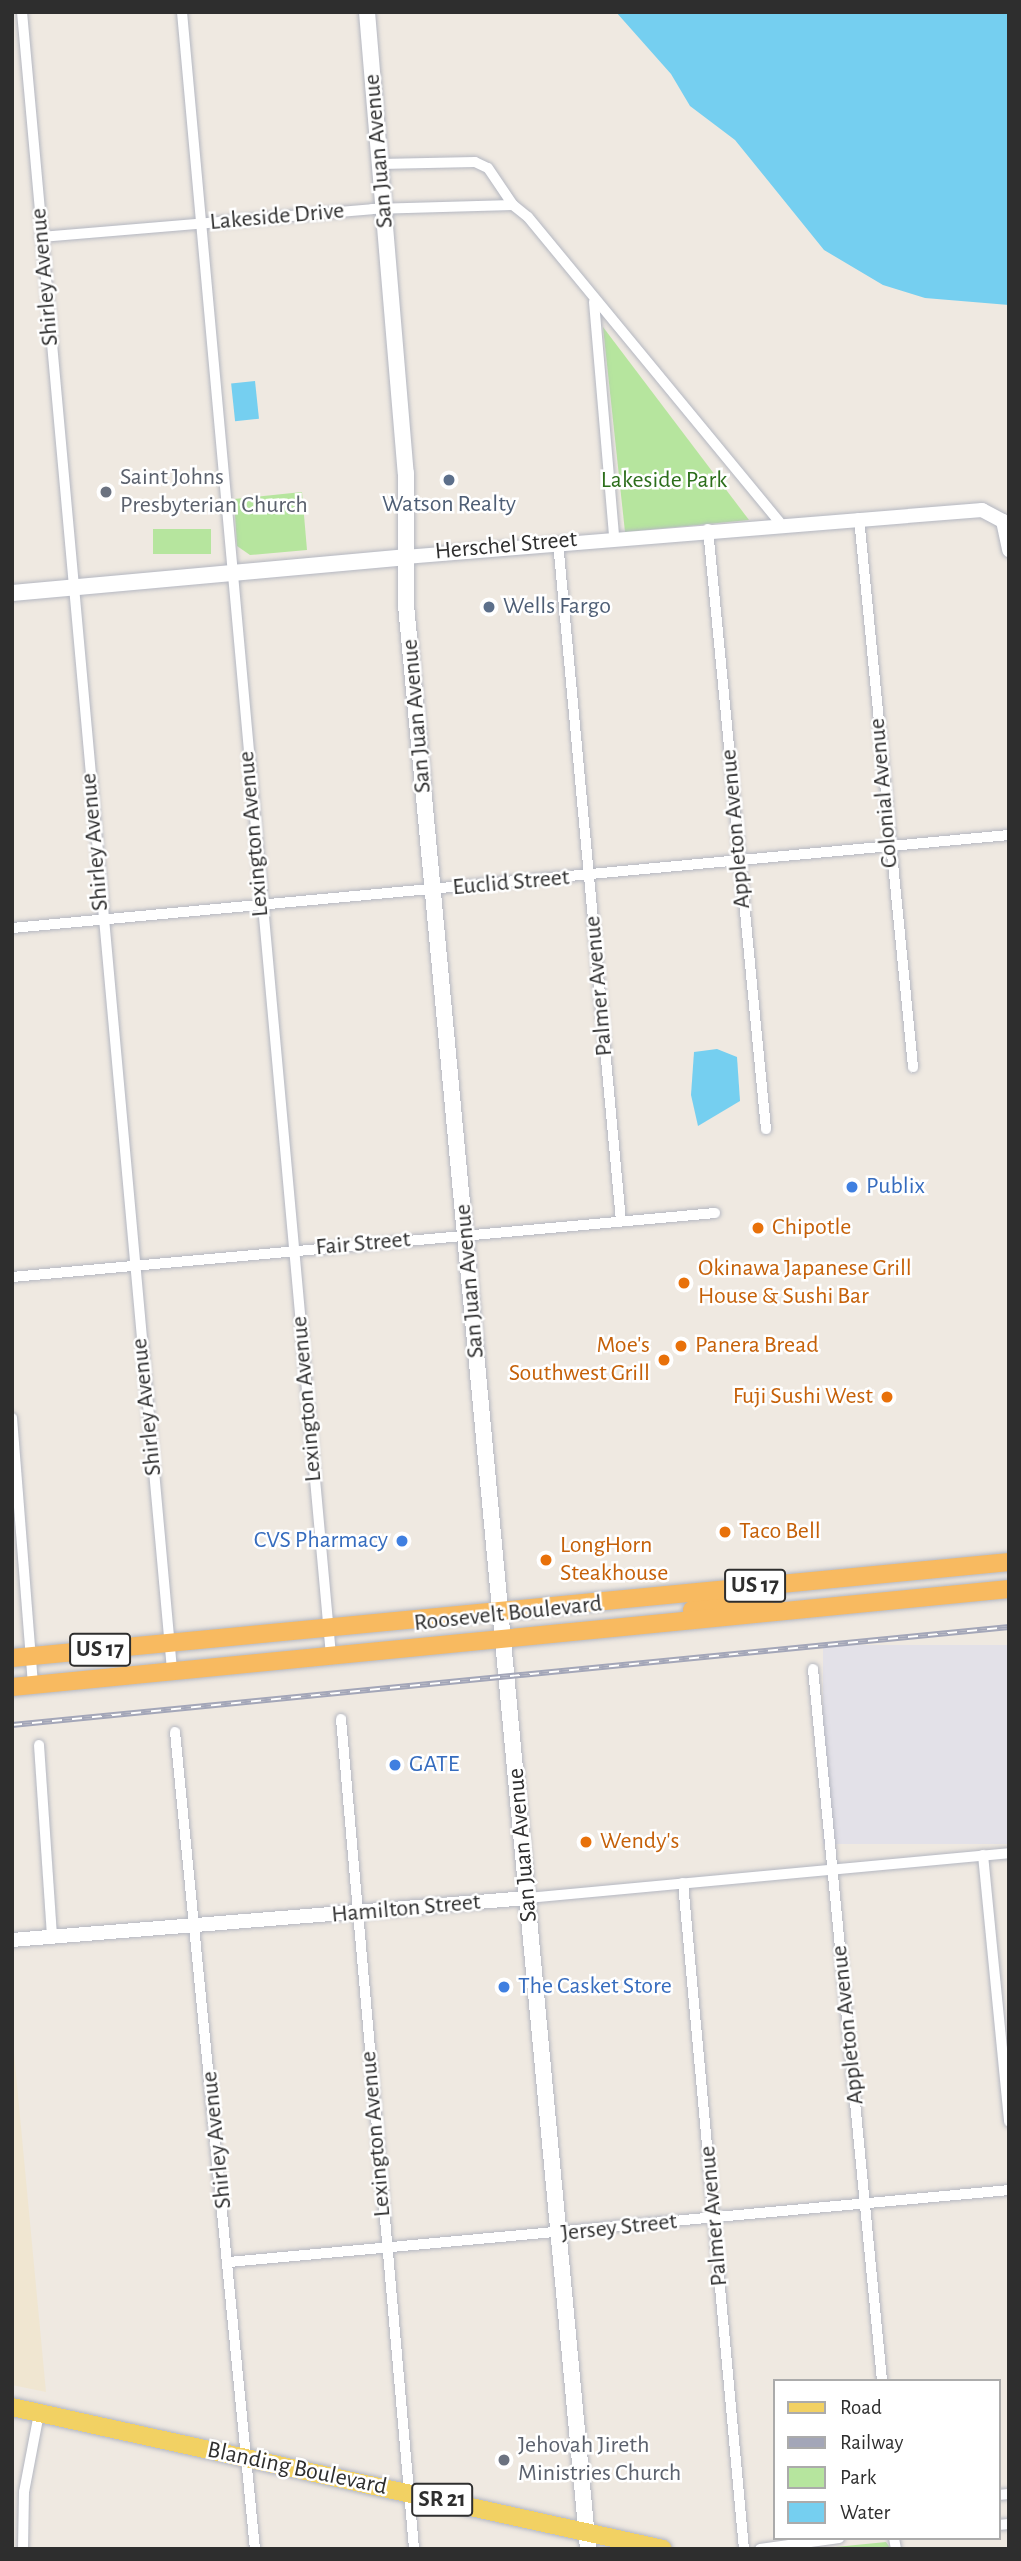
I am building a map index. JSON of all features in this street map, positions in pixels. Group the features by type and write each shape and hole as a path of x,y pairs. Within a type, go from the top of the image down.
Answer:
{"highway":[{"name":"Roosevelt Boulevard","path":"21,1658 1009,1562"},
{"path":"667,1623 699,1608 763,1600 782,1583"},
{"name":"Roosevelt Boulevard","path":"12,1687 1009,1589"}],"main road":[{"name":"San Juan Avenue","path":"367,12 406,473 405,556 433,890 587,2541"},
{"name":"Herschel Street","path":"12,593 230,576 405,556"},
{"name":"Blanding Boulevard","path":"12,2407 410,2493 587,2541 663,2549"}],"street":[{"name":"Shirley Avenue","path":"22,12 72,589 172,1671"},
{"name":"Lexington Avenue","path":"182,12 230,576 331,1656"},
{"path":"380,164 475,162 488,168 513,205 528,216 594,302 779,522"},
{"name":"Lakeside Drive","path":"41,237 384,209 513,205"},
{"path":"594,302 614,537"},
{"name":"Herschel Street","path":"405,556 779,522 982,510 999,516 1009,550"},
{"name":"Colonial Avenue","path":"859,518 889,847 913,1067"},
{"name":"Appleton Avenue","path":"708,529 766,1129"},
{"name":"Palmer Avenue","path":"558,542 621,1221"},
{"name":"Euclid Street","path":"12,929 1009,835"},
{"name":"Fair Street","path":"12,1277 715,1213"},
{"path":"12,1418 21,1658 33,1685"},
{"name":"Appleton Avenue","path":"813,1669 882,2379"},
{"name":"Lexington Avenue","path":"341,1719 414,2549"},
{"name":"Shirley Avenue","path":"175,1732 256,2549"},
{"path":"39,1745 52,1938"},
{"name":"Hamilton Street","path":"12,1940 195,1929 1009,1853"},
{"path":"983,1855 1009,2122"},
{"name":"Palmer Avenue","path":"682,1883 744,2549"},
{"name":"Jersey Street","path":"229,2262 387,2250 1009,2190"},
{"path":"23,2549 24,2492 39,2413"},
{"path":"760,2549 825,2540"}],"shaded area":[{"path":"823,1645 1009,1645 1009,1844 823,1844"},
{"path":"12,2032 46,2392 12,2385"}],"green space":[{"name":"Lakeside Park","path":"603,327 749,520 625,532"},
{"path":"302,492 307,550 250,555 237,546 234,499"},
{"path":"153,529 211,529 211,554 153,554"},
{"path":"886,2542 891,2549 815,2549"}],"water":[{"path":"616,12 1009,12 1009,305 925,298 883,285 824,250 735,140 690,106 671,74"},
{"path":"255,381 259,419 235,421 231,384"},
{"path":"717,1049 737,1057 740,1101 698,1126 691,1095 694,1052"}],"railway":[{"path":"12,1725 1009,1627"}],"place":[{"name":"Watson Realty","path":"449,480"},
{"name":"Saint Johns Presbyterian Church","path":"106,492"},
{"name":"Wells Fargo","path":"489,607"},
{"name":"Publix","path":"852,1187"},
{"name":"Chipotle","path":"758,1228"},
{"name":"Okinawa Japanese Grill House & Sushi Bar","path":"684,1283"},
{"name":"Panera Bread","path":"681,1346"},
{"name":"Moe's Southwest Grill","path":"664,1360"},
{"name":"Fuji Sushi West","path":"887,1397"},
{"name":"Taco Bell","path":"725,1532"},
{"name":"CVS Pharmacy","path":"402,1541"},
{"name":"LongHorn Steakhouse","path":"546,1560"},
{"name":"GATE","path":"395,1765"},
{"name":"Wendy's","path":"586,1842"},
{"name":"The Casket Store","path":"504,1987"},
{"name":"Jehovah Jireth Ministries Church","path":"504,2460"}]}
